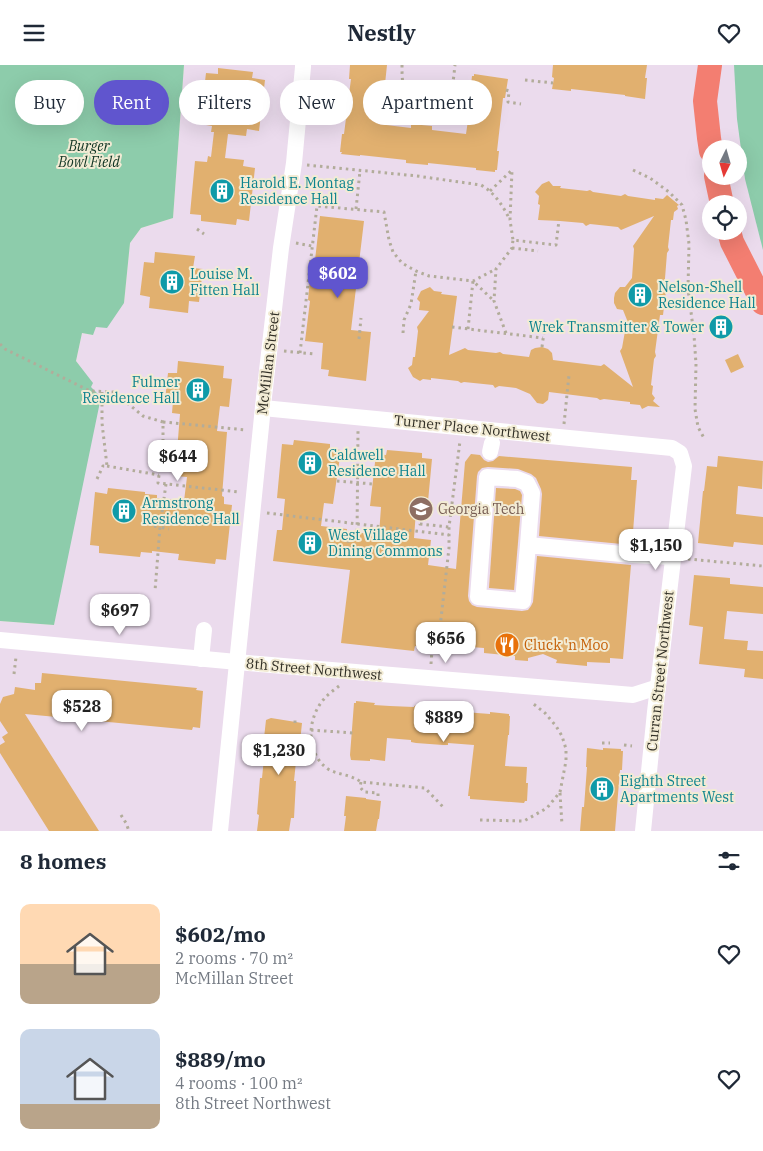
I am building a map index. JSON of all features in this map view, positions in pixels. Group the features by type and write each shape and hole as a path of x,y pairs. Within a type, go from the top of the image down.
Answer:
{"highway":[{"path":"709,140 705,101 710,65"},
{"path":"731,240 763,303"}],"street":[{"name":"McMillan Street","path":"220,831 263,408 281,247 294,163 302,65"},
{"name":"Turner Place Northwest","path":"263,408 672,448 680,453"},
{"name":"Curran Street Northwest","path":"643,831 684,466 680,453"},
{"path":"487,477 517,479 527,483 532,493 528,545 523,601 478,597 487,477"},
{"path":"528,545 673,557"},
{"path":"202,659 204,630"},
{"name":"8th Street Northwest","path":"0,640 633,695 658,687"}],"path":[{"path":"402,65 402,80"},
{"path":"452,80 455,65"},
{"path":"524,80 553,83"},
{"path":"506,90 509,91 508,102 521,104"},
{"path":"316,166 481,185 490,191 504,208 510,220"},
{"path":"300,353 317,206 384,212 393,252 402,263 429,276 473,281 496,269 512,247 513,240 510,220 512,170 490,191"},
{"path":"633,170 650,177 670,192 682,205 686,220 689,244 688,289 696,364 695,409 698,427 705,440"},
{"path":"356,209 360,171"},
{"path":"513,240 556,245 560,221"},
{"path":"197,229 204,234"},
{"path":"294,243 312,246"},
{"path":"512,247 538,251"},
{"path":"496,269 494,301 506,333"},
{"path":"403,333 404,320 411,304 416,271"},
{"path":"473,281 494,301"},
{"path":"468,329 473,281"},
{"path":"358,339 361,318"},
{"path":"452,327 543,338"},
{"path":"542,347 544,332"},
{"path":"0,343 5,349 90,391 114,392 143,416 163,422 261,431"},
{"path":"283,351 314,354"},
{"path":"564,422 569,375"},
{"path":"102,392 102,423 107,466"},
{"path":"351,557 345,557 348,536 357,536 359,418"},
{"path":"163,422 163,443 158,483 254,494"},
{"path":"430,667 432,650 439,636 449,548 449,527 460,440"},
{"path":"163,443 177,444"},
{"path":"97,479 103,466 159,475"},
{"path":"336,481 372,484"},
{"path":"155,591 160,527 166,484"},
{"path":"421,511 420,524 449,527"},
{"path":"267,513 449,535"},
{"path":"154,527 169,529"},
{"path":"673,557 763,566"},
{"path":"432,637 451,639"},
{"path":"14,674 16,657"},
{"path":"340,685 325,697 317,708 311,730 312,749 320,761 330,770 354,777 361,782 425,788 444,808"},
{"path":"530,701 556,726 562,736 566,749 566,761 560,792 562,825"},
{"path":"295,723 296,717"},
{"path":"311,730 353,733"},
{"path":"300,742 311,743"},
{"path":"602,743 610,743"},
{"path":"624,745 632,746"},
{"path":"361,782 360,787 364,793 378,793 378,801"},
{"path":"480,820 524,821 547,809 560,792"},
{"path":"121,815 129,831"}],"shaded area":[{"name":"Georgia Tech","path":"184,65 763,65 763,831 0,831 0,621 54,625 92,383 76,361 82,333 92,335 96,327 124,303 130,243 141,228 173,218 180,125 270,125 270,80 183,80"}],"green space":[{"name":"Burger Bowl Field","path":"0,65 184,65 183,80 179,80 180,125 173,218 141,228 130,243 124,303 107,328 96,327 93,335 82,333 76,361 93,383 91,387 101,397 54,625 0,621"},
{"path":"734,65 763,65 763,250 747,185 748,140 740,140"}],"building":[{"path":"350,65 387,65 385,80 363,80 363,125 411,128 411,125 422,125 432,126 432,130 466,134 467,125 492,125 492,80 472,80 472,76 474,74 508,79 505,98 503,98 497,151 499,151 497,170 495,172 428,163 428,165 406,163 406,160 341,154 342,134 344,134 345,125 353,125 353,80 349,79"},
{"path":"553,65 647,65 645,99 571,89 571,91 552,89 554,78 552,77"},
{"name":"Harold E. Montag Residence Hall","path":"218,68 253,72 252,78 265,80 205,80 206,73 218,74"},
{"name":"Harold E. Montag Residence Hall","path":"206,125 260,125 259,131 247,129 246,136 228,134 225,158 244,160 243,166 255,168 249,221 237,219 236,225 201,221 201,215 190,214 195,161 207,162 208,156 211,157 214,132 211,132 212,126"},
{"name":"Nelson-Shell Residence Hall","path":"549,181 553,186 561,186 560,188 590,190 621,196 625,194 655,200 655,198 663,199 667,195 679,205 677,206 678,209 674,212 673,220 671,220 664,291 666,291 663,315 660,315 651,385 653,386 652,394 655,398 653,401 660,407 648,406 642,409 640,405 630,404 630,402 600,400 597,398 549,392 548,400 543,404 537,403 530,394 516,388 499,386 495,388 493,385 461,383 431,378 431,380 423,379 420,381 413,377 408,368 412,365 413,357 415,357 417,327 429,311 419,310 420,302 417,299 421,291 430,287 434,291 442,292 441,294 457,296 449,355 465,348 468,350 500,352 529,357 531,350 542,347 552,353 553,360 601,366 604,364 633,387 620,351 627,320 623,310 617,309 614,298 615,293 620,287 625,287 632,278 633,246 654,216 621,230 618,227 590,224 586,226 583,223 538,220 540,205 538,204 539,196 535,192 542,184"},
{"path":"320,216 364,221 351,330 371,332 366,381 328,376 329,370 321,369 323,343 305,341 310,301 308,300 310,278 313,278"},
{"name":"Louise M. Fitten Hall","path":"155,252 195,256 193,268 203,269 199,302 189,301 188,313 149,308 150,297 140,295 144,262 154,263"},
{"path":"738,354 744,367 731,373 725,360"},
{"path":"178,361 224,366 223,378 232,379 229,407 220,406 217,431 227,432 222,496 224,497 224,504 232,505 226,560 216,559 215,564 178,560 179,554 152,551 152,553 141,552 140,557 99,553 99,546 90,545 95,492 107,494 108,488 145,492 145,494 157,495 157,498 184,501 187,477 175,476 180,414 172,413 173,401 165,400 168,373 177,373"},
{"path":"294,440 330,444 330,449 341,450 333,504 324,503 321,526 347,529 347,531 379,535 381,507 370,506 376,454 386,455 387,450 422,453 422,458 432,459 427,512 416,511 414,538 431,540 428,565 456,569 465,462 471,454 480,455 488,462 493,461 499,456 632,467 631,480 637,480 632,545 539,536 542,494 536,478 518,469 482,468 477,476 468,596 472,605 477,607 528,610 533,602 537,556 631,565 623,659 610,658 610,663 587,662 587,666 556,663 557,660 543,654 528,658 528,661 515,660 515,656 484,653 484,648 431,644 431,648 415,646 414,651 341,643 350,570 273,561 277,530 282,530 285,499 277,498 282,444 293,445"},
{"path":"718,456 763,461 762,489 738,486 736,514 763,517 763,545 734,542 733,547 698,543 707,466 717,467"},
{"path":"496,488 515,489 520,491 522,495 514,590 489,588"},
{"path":"694,575 730,578 730,584 763,587 763,614 727,611 724,639 748,641 747,650 763,651 763,679 744,677 745,669 699,664 703,627 689,625"},
{"path":"42,673 197,688 196,690 203,691 200,728 193,727 192,730 25,714 99,831 49,831 0,753 0,745 5,742 2,737 8,733 0,721 0,704 3,697 14,694 15,687 35,690 35,683 41,683"},
{"path":"356,701 375,703 374,705 414,707 419,705 451,709 451,711 509,714 509,735 505,766 527,767 527,801 524,803 470,799 470,796 468,796 474,745 416,743 411,742 411,740 387,738 385,761 370,759 370,761 351,760 354,703"},
{"path":"271,718 302,723 294,781 296,781 294,818 291,818 289,831 257,831 260,778 262,778 266,739 264,738 266,720"},
{"name":"Eighth Street Apartments West","path":"587,748 603,750 603,748 621,749 623,751 615,831 580,831 582,807 584,807"},
{"path":"346,796 381,801 376,831 344,831"}],"place":[{"name":"Harold E. Montag Residence Hall","path":"222,191"},
{"name":"Louise M. Fitten Hall","path":"172,282"},
{"name":"Nelson-Shell Residence Hall","path":"640,295"},
{"name":"Wrek Transmitter & Tower","path":"721,327"},
{"name":"Fulmer Residence Hall","path":"198,390"},
{"name":"Caldwell Residence Hall","path":"310,463"},
{"name":"Georgia Tech","path":"421,509"},
{"name":"Armstrong Residence Hall","path":"124,511"},
{"name":"West Village Dining Commons","path":"310,543"},
{"name":"Cluck 'n Moo","path":"507,645"},
{"name":"Eighth Street Apartments West","path":"602,789"}]}
